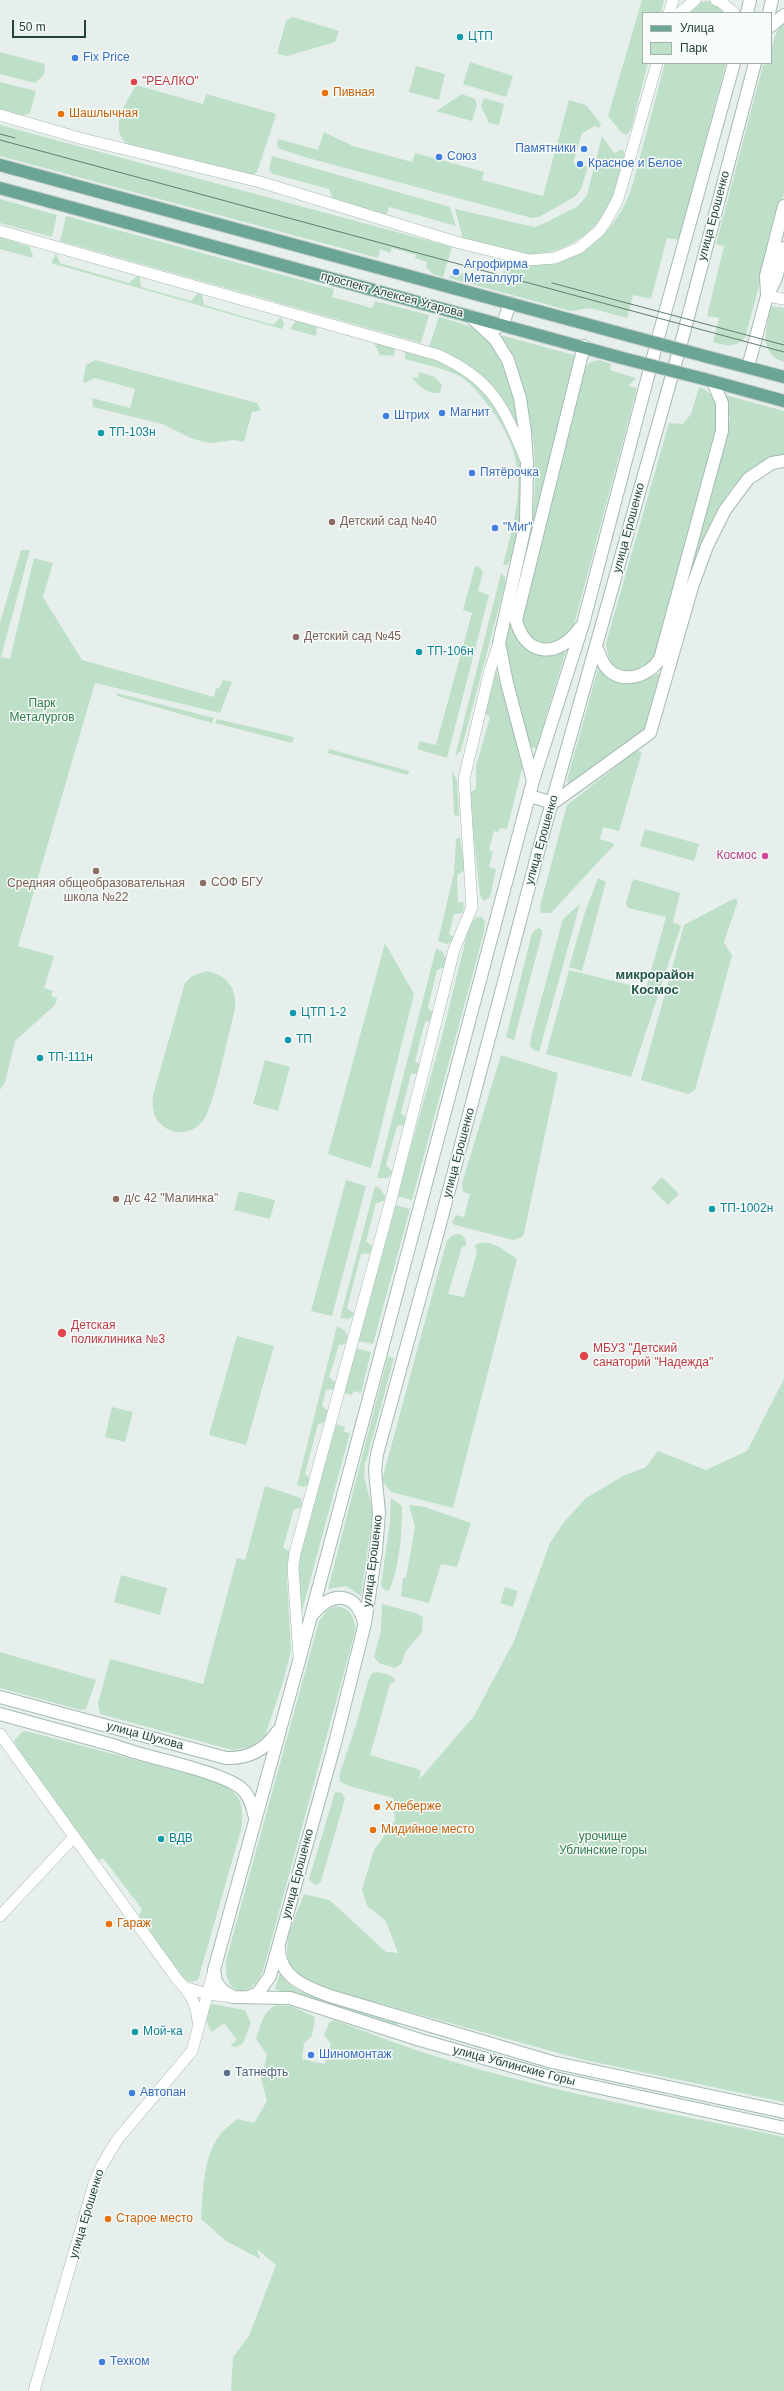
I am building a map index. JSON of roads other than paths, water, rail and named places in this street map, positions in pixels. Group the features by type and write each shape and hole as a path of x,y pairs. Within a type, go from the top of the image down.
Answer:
{"main road":[{"path":"747,12 750,0"},
{"path":"769,12 772,0"},
{"path":"772,25 784,14"},
{"name":"улица Ерошенко","path":"214,1970 255,1818 300,1661 533,781 583,624 658,338 734,64"},
{"name":"улица Ерошенко","path":"247,1998 258,1993 265,1985 278,1946 335,1743 365,1623 376,1551 379,1513 375,1470 377,1454 439,1228 540,845 554,803 683,336 755,64"},
{"name":"проспект Алексея Угарова","path":"0,165 784,377"},
{"name":"проспект Алексея Угарова","path":"0,188 584,346 622,358 784,400"},
{"path":"767,296 766,276 784,206"},
{"path":"748,367 767,296 776,278 784,248"},
{"path":"495,339 494,329 502,324 510,303"},
{"path":"469,315 495,339 515,378 520,398 527,464 526,522 499,643 507,683 533,781"},
{"path":"583,624 557,649 547,650 527,642 520,633 516,620 584,346"},
{"path":"596,647 606,667 617,677 632,678 648,671 660,659 722,431 722,403 708,381"},
{"path":"530,796 554,803 650,733 692,588 710,540 725,510 748,479 766,467 784,461"},
{"name":"улица Ерошенко","path":"311,1616 320,1605 329,1599 341,1597 356,1605 365,1623"},
{"name":"улица Шухова","path":"0,1697 226,1758 240,1758 254,1753 271,1741 281,1727"},
{"name":"улица Шухова","path":"0,1714 116,1746 227,1780 242,1789 251,1802 255,1818"},
{"name":"улица Ублинские Горы","path":"278,1946 279,1959 284,1969 294,1979 305,1987 330,1996 552,2062 784,2112"},
{"path":"214,1970 216,1982 223,1991 233,1997 247,1998"},
{"name":"улица Ублинские Горы","path":"247,1998 290,1998 420,2040 550,2076 784,2128"}],"street":[{"path":"670,12 672,0"},
{"path":"681,12 695,0"},
{"path":"716,0 721,2 733,12"},
{"path":"0,115 83,139 260,182 456,242 529,260 555,258 579,248 600,231 618,199 657,64"},
{"path":"0,231 438,355 458,364 480,380 494,394 507,416 527,464"},
{"path":"767,296 784,299"},
{"name":"улица Ерошенко","path":"300,1661 294,1603 293,1568 295,1553 391,1200 454,950 472,907 464,779 490,670 499,643"},
{"path":"0,1734 177,1979 187,1988 196,2003 199,2028"},
{"path":"0,1916 74,1837"},
{"name":"улица Ерошенко","path":"187,1988 202,1985 214,1970"},
{"name":"улица Ерошенко","path":"34,2391 94,2184 102,2165 117,2140 192,2051 214,1970"},
{"path":"187,1988 208,1994 233,1997"}],"tram line":[{"path":"0,134 15,138"},
{"path":"0,140 784,352"},
{"path":"552,283 784,345"}],"place":[{"name":"ЦТП","path":"460,37"},
{"name":"Fix Price","path":"75,58"},
{"name":"\"РЕАЛКО\"","path":"134,82"},
{"name":"Пивная","path":"325,93"},
{"name":"Шашлычная","path":"61,114"},
{"name":"Памятники","path":"584,149"},
{"name":"Союз","path":"439,157"},
{"name":"Красное и Белое","path":"580,164"},
{"name":"Агрофирма Металлург","path":"456,272"},
{"name":"Магнит","path":"442,413"},
{"name":"Штрих","path":"386,416"},
{"name":"ТП-103н","path":"101,433"},
{"name":"Пятёрочка","path":"472,473"},
{"name":"Детский сад №40","path":"332,522"},
{"name":"\"Миг\"","path":"495,528"},
{"name":"Детский сад №45","path":"296,637"},
{"name":"ТП-106н","path":"419,652"},
{"name":"Космос","path":"765,856"},
{"name":"Средняя общеобразовательная школа №22","path":"96,871"},
{"name":"СОФ БГУ","path":"203,883"},
{"name":"ЦТП 1-2","path":"293,1013"},
{"name":"ТП","path":"288,1040"},
{"name":"ТП-111н","path":"40,1058"},
{"name":"д/с 42 \"Малинка\"","path":"116,1199"},
{"name":"ТП-1002н","path":"712,1209"},
{"name":"Детская поликлиника №3","path":"62,1333"},
{"name":"МБУЗ \"Детский санаторий \"Надежда\"","path":"584,1356"},
{"name":"Хлеберже","path":"377,1807"},
{"name":"Мидийное место","path":"373,1830"},
{"name":"ВДВ","path":"161,1839"},
{"name":"Гараж","path":"109,1924"},
{"name":"Мой-ка","path":"135,2032"},
{"name":"Шиномонтаж","path":"311,2055"},
{"name":"Татнефть","path":"227,2073"},
{"name":"Автопан","path":"132,2093"},
{"name":"Старое место","path":"108,2219"},
{"name":"Техком","path":"102,2362"}],"district":[{"name":"микрорайон Космос","path":"655,982"}],"park label":[{"name":"Парк Металургов","path":"42,711"},
{"name":"урочище Ублинские горы","path":"603,1844"}]}
